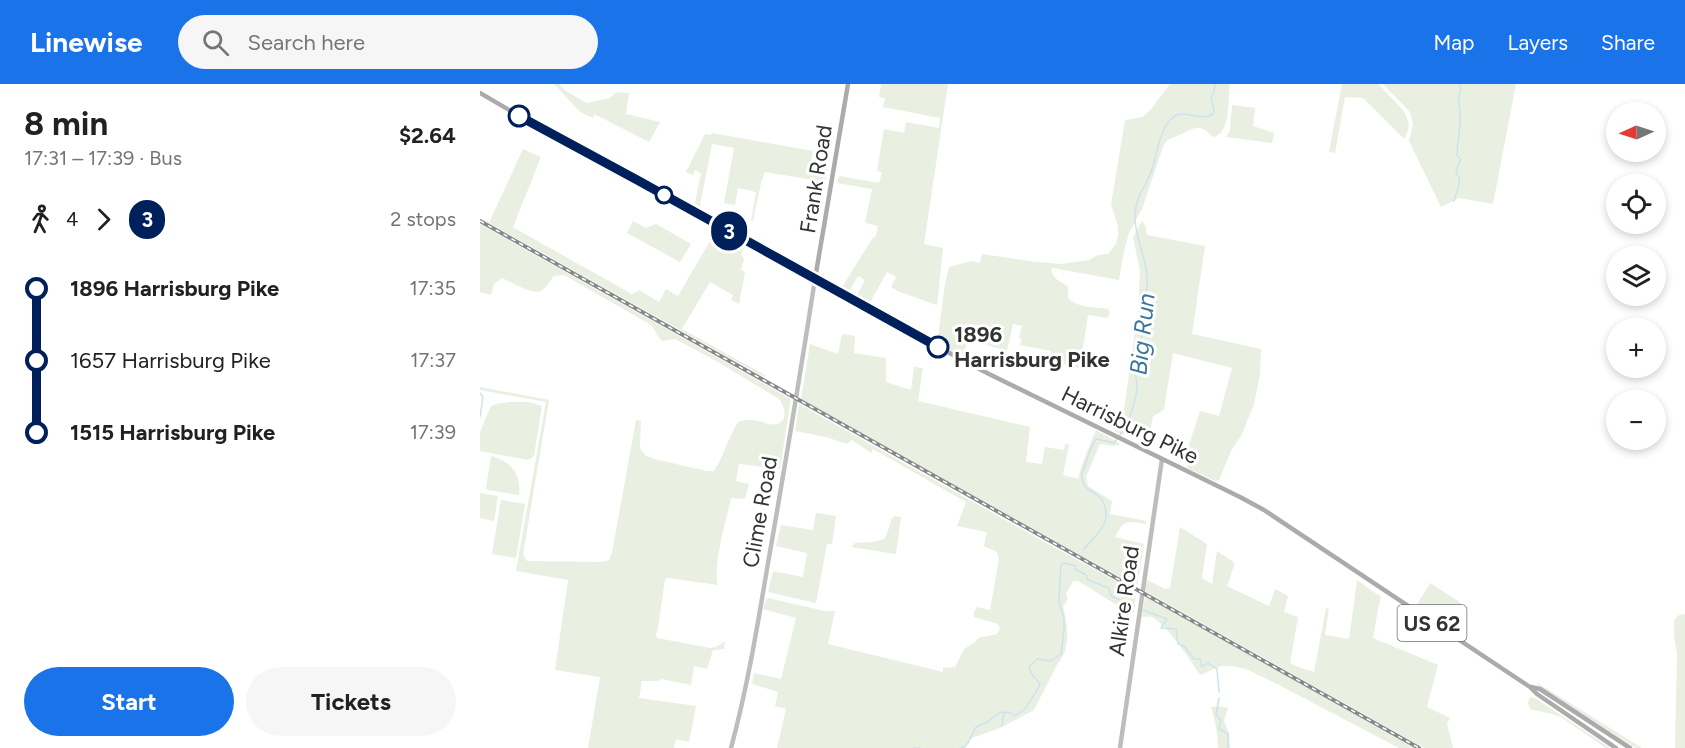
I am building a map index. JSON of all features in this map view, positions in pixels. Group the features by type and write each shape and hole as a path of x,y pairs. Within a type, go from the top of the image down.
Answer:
{"main road":[{"name":"Frank Road","path":"815,279 848,84"},
{"name":"Harrisburg Pike","path":"480,93 552,135 957,357 1264,510 1530,687 1616,748"},
{"name":"Clime Road","path":"731,748 758,622 815,279"},
{"name":"Alkire Road","path":"1120,748 1162,459"},
{"name":"Harrisburg Pike","path":"1530,687 1540,689 1630,748"}],"green space":[{"path":"554,84 559,84 566,91 587,103 610,98 616,92 629,93 626,114 660,122 649,142 594,114 593,118 580,112"},
{"path":"881,84 948,84 924,244 943,248 937,305 891,287 896,277 887,272 869,304 856,297 865,280 858,276 848,293 841,289 876,236 878,226 865,223 872,189 837,183 839,176 879,183 882,172 877,171 884,129 904,133 906,122 939,128 940,118 883,107 885,98 879,97"},
{"path":"1170,84 1230,84 1226,123 1219,134 1213,137 1203,129 1196,128 1164,144 1142,209 1129,233 1119,280 1053,268 1051,270 1060,282 1068,286 1068,298 1076,304 1108,309 1110,313 1108,318 1088,315 1080,368 1050,361 1051,351 1020,345 1022,326 1013,324 1007,351 987,345 990,328 970,324 964,358 937,344 949,267 971,261 980,263 982,254 1061,264 1089,260 1098,255 1108,254 1116,244 1118,235 1118,226 1111,204 1125,120 1143,117"},
{"path":"1342,84 1379,84 1406,116 1409,123 1404,139 1363,98 1345,97 1335,153 1329,152"},
{"path":"1383,84 1516,84 1493,204 1459,198 1441,207 1409,141 1413,124 1410,112"},
{"path":"1232,105 1255,108 1253,126 1274,133 1272,143 1226,137 1230,130"},
{"path":"712,133 813,151 810,166 828,169 825,182 765,172 753,221 751,221 756,192 738,188 735,205 724,203 734,148 712,144 699,211 694,207 701,173 695,170 693,175 686,172 705,134 711,135"},
{"path":"523,149 541,157 513,227 632,294 639,290 659,302 666,289 678,296 717,229 745,244 741,255 744,258 741,270 745,272 739,304 731,300 733,295 710,282 682,329 765,375 764,377 489,223"},
{"path":"633,221 646,228 656,224 691,244 680,262 627,233"},
{"path":"1142,221 1147,235 1205,246 1192,334 1261,349 1260,374 1254,404 1219,480 1215,481 1187,468 1188,461 1184,460 1200,411 1219,416 1232,368 1173,353 1164,410 1153,416 1150,430 1132,422 1129,423 1124,435 1115,431 1124,410 1138,320 1140,271 1133,237"},
{"path":"480,224 791,399 780,469 739,464 736,481 749,484 745,499 731,498 718,555 718,585 665,579 657,638 710,648 725,641 724,649 713,650 707,669 694,666 691,685 661,679 642,681 639,698 696,706 689,742 676,739 674,748 588,748 600,677 555,670 568,580 516,571 546,402 480,390 480,387 549,400 523,554 527,561 602,562 609,560 636,420 641,421 640,448 646,456 714,471 738,422 755,420 777,424 783,420 782,405 779,399 718,362 675,339 663,341 651,325 564,275 554,276 547,286 537,292 527,290 502,278 494,284 491,295 480,292"},
{"path":"842,334 855,336 854,353 886,358 886,382 911,390 914,367 923,368 918,401 1030,427 1026,462 1042,464 1045,447 1064,450 1065,444 1069,445 1063,475 1078,479 1096,430 1121,444 1115,446 1100,444 1086,477 1088,486 1112,501 1110,514 1146,521 1146,524 1134,522 1124,524 1115,537 1144,544 1137,587 801,399 810,344 838,354"},
{"path":"510,402 529,402 542,406 534,456 528,460 480,451 480,432 491,406"},
{"path":"799,404 1136,592 1134,613 1125,610 1078,581 1073,581 1066,594 1068,599 1063,607 1067,628 1065,651 1034,710 1000,728 972,738 965,748 777,748 786,709 775,706 778,692 752,684 754,673 781,679 796,618 763,609 768,598 825,611 835,611 828,644 943,672 943,668 955,667 964,649 978,638 997,634 1000,629 998,624 974,617 977,607 990,610 999,559 997,552 984,546 987,532 957,526 966,502 873,449 871,453 852,440 847,444 795,431"},
{"path":"491,456 504,461 513,470 518,481 519,495 486,488"},
{"path":"480,493 498,496 494,521 480,518"},
{"path":"501,500 525,504 516,558 492,554"},
{"path":"816,513 836,516 832,544 827,544 816,603 768,592 773,571 803,577 807,553 776,546 781,525 813,530"},
{"path":"894,516 901,517 896,554 851,547 855,543 884,539"},
{"path":"1180,527 1207,544 1202,578 1212,584 1217,551 1235,563 1227,586 1269,606 1275,589 1288,596 1284,612 1298,617 1290,663 1298,667 1314,672 1326,608 1329,609 1325,635 1349,639 1357,580 1381,597 1373,638 1438,665 1427,707 1450,718 1447,724 1453,748 1424,748 1145,591 1147,580 1165,589 1170,588"},
{"path":"1430,583 1461,603 1453,634 1415,608"},
{"path":"1145,597 1414,748 1399,748 1246,669 1221,666 1200,675 1178,643 1157,620 1142,617"},
{"path":"1685,614 1685,748 1675,748 1677,653 1674,620 1679,615"},
{"path":"1536,682 1642,748 1636,748"},
{"path":"1530,697 1535,698 1610,748 1606,748 1561,717 1530,709 1528,703"},
{"path":"1211,707 1228,708 1224,721 1229,733 1230,748 1218,748"}],"waterway":[{"name":"Big Run","path":"1120,435 1129,419 1136,394 1135,357 1142,334 1143,307 1147,288 1146,268 1137,235 1136,206 1150,175 1166,126 1170,120 1180,114 1202,117 1213,114 1211,98 1215,84"},
{"path":"1454,201 1459,185 1459,176 1456,174 1461,159 1457,156 1460,84"},
{"path":"480,393 483,397 480,417"},
{"name":"Big Run","path":"1083,550 1102,528 1106,512 1100,498 1084,485 1083,471 1096,439 1114,443 1117,439"},
{"name":"Big Run","path":"960,748 968,743 976,727 989,721 1000,712 1011,713 1015,716 1026,708 1040,685 1029,667 1037,659 1051,661 1061,654 1064,631 1064,619 1059,601 1061,565 1064,563 1076,566 1075,569 1086,575 1088,580 1109,588 1111,596 1134,606"},
{"path":"1143,610 1167,619 1161,628 1176,629 1178,644 1184,646 1194,659 1200,659 1202,667 1208,663 1217,669 1219,692"},
{"path":"1219,698 1216,715 1221,720 1219,729 1228,734 1228,748"},
{"path":"1002,726 1004,712"},
{"name":"Big Run","path":"914,748 920,748"}],"railway":[{"path":"480,221 1419,748"}],"bus line":[{"name":"3","path":"519,116 938,347"}],"place":[{"name":"1896 Harrisburg Pike","path":"938,347"}]}
